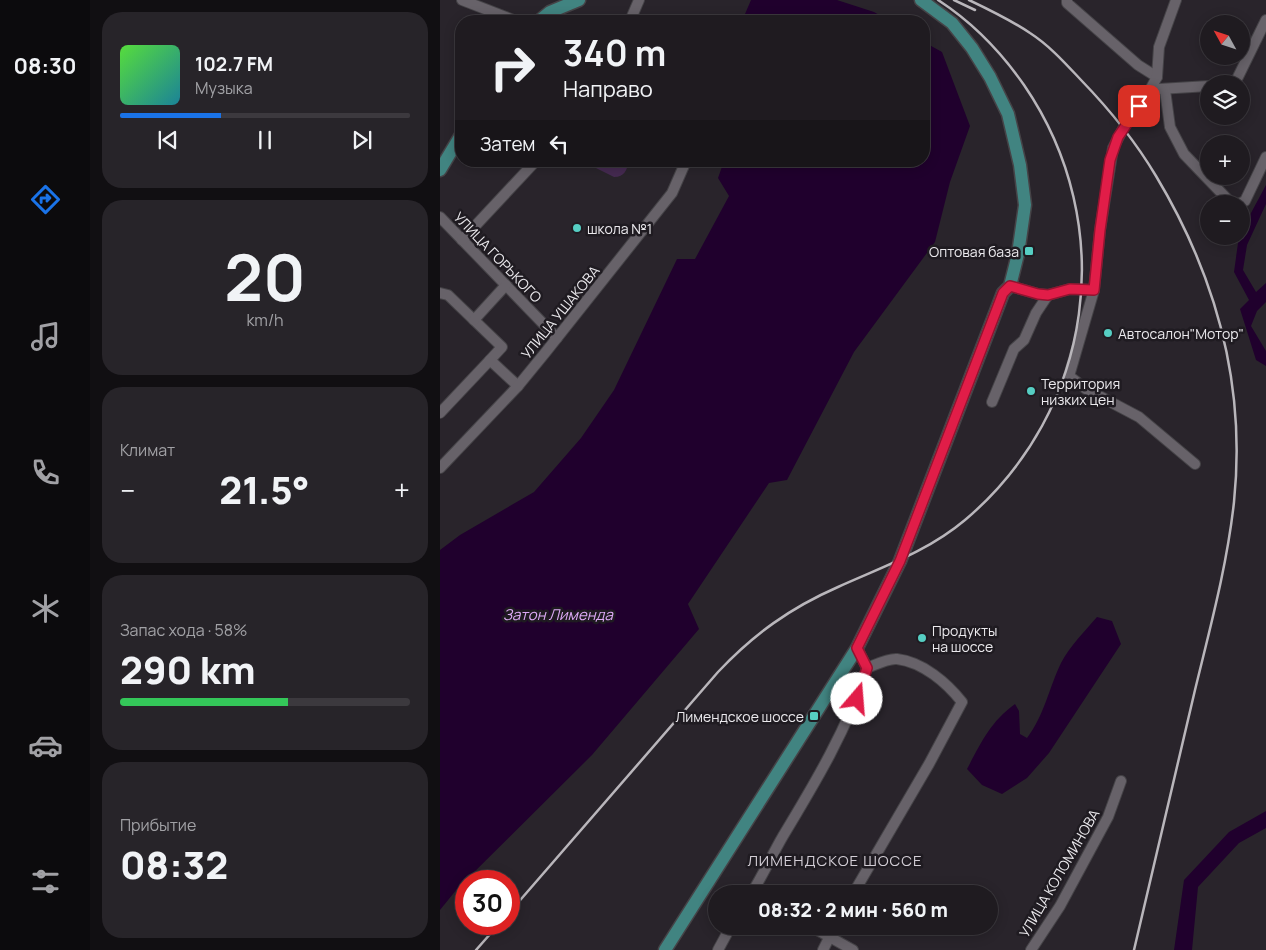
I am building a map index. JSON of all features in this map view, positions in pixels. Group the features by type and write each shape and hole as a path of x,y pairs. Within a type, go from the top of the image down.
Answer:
{"main road":[{"path":"546,15 579,0"},
{"path":"665,950 857,648 900,561 1003,293 1010,286 1018,254 1025,205 1020,165 1008,114 990,77 972,48 952,23 921,0"},
{"path":"440,170 455,144"}],"street":[{"path":"462,0 501,15"},
{"path":"633,15 639,0"},
{"path":"1067,0 1067,3 1138,66 1157,76"},
{"path":"1176,0 1159,47 1157,76 1124,127 1113,148 1100,230 1094,290 1069,376 1086,389 1139,417 1195,464"},
{"path":"1239,75 1266,20"},
{"path":"1151,88 1165,90 1200,87"},
{"path":"1165,90 1170,127 1184,154 1223,195"},
{"path":"1248,195 1266,157"},
{"path":"462,240 530,167"},
{"name":"УЛИЦА УШАКОВА","path":"440,468 518,386 672,194 683,167"},
{"name":"УЛИЦА ГОРЬКОГО","path":"440,217 556,338"},
{"path":"474,320 506,285"},
{"path":"1010,286 1048,295 1070,289 1094,290"},
{"path":"440,413 502,347 442,292"},
{"path":"992,402 1014,349 1024,340 1036,313 1048,295"},
{"path":"490,360 518,386"},
{"path":"440,395 448,404"},
{"path":"756,885 808,796 857,699 867,668 857,648"},
{"path":"858,885 929,764 962,702 947,686 920,666 896,658 867,668"},
{"name":"УЛИЦА КОЛОМИНОВА","path":"1031,950 1060,906 1108,816 1121,781"},
{"path":"718,950 727,935"},
{"path":"826,935 852,950"},
{"path":"823,950 830,937"}],"shaded area":[{"path":"594,167 627,167 621,176 614,177"}],"water":[{"path":"751,0 837,0 879,15 745,15"},
{"name":"Затон Лименда","path":"930,45 942,52 970,126 950,182 935,242 854,352 787,480 769,483 688,604 699,629 592,755 476,870 455,870 455,891 440,910 440,550 460,535 534,492 581,438 614,390 677,259 695,259 729,196 718,178 722,167 930,167"},
{"path":"1266,185 1266,204 1250,239 1251,213"},
{"path":"1238,245 1247,245 1243,270 1256,292 1266,283 1266,302 1257,311 1251,326 1266,351 1266,366 1256,360 1240,309 1249,300 1234,272"},
{"path":"1097,617 1112,621 1121,644 1049,753 1027,778 1002,794 982,785 967,769 987,734 999,718 1015,704 1019,711 1020,734 1027,738 1038,721 1061,663"},
{"path":"1266,811 1266,828 1239,843 1198,887 1192,950 1174,950 1184,880 1229,832"}],"railway":[{"path":"520,900 718,672 745,646 788,613 821,595 920,550 965,520 1009,476 1042,426 1066,371 1079,314 1082,255 1073,197 1054,139 1024,85 985,38 963,18 938,0"},
{"path":"954,0 975,10"},
{"path":"969,0 1015,24 1051,49 1102,103 1139,150 1177,214 1195,253 1222,333 1230,374 1235,416 1237,459 1231,526 1223,573 1134,950"},
{"path":"476,950 489,935"}],"place":[{"name":"школа №1","path":"577,228"},
{"name":"Оптовая база","path":"1029,251"},
{"name":"Автосалон\"Мотор\"","path":"1108,333"},
{"name":"Территория низких цен","path":"1031,391"},
{"name":"Продукты на шоссе","path":"922,638"},
{"name":"Лимендское шоссе","path":"814,716"}],"district":[{"name":"ЛИМЕНДСКОЕ ШОССЕ","path":"835,860"}],"route":[{"path":"857,699 867,668 857,648 900,561 1003,293 1010,286 1048,295 1070,289 1094,290 1110,160 1118,137 1139,106"}]}
